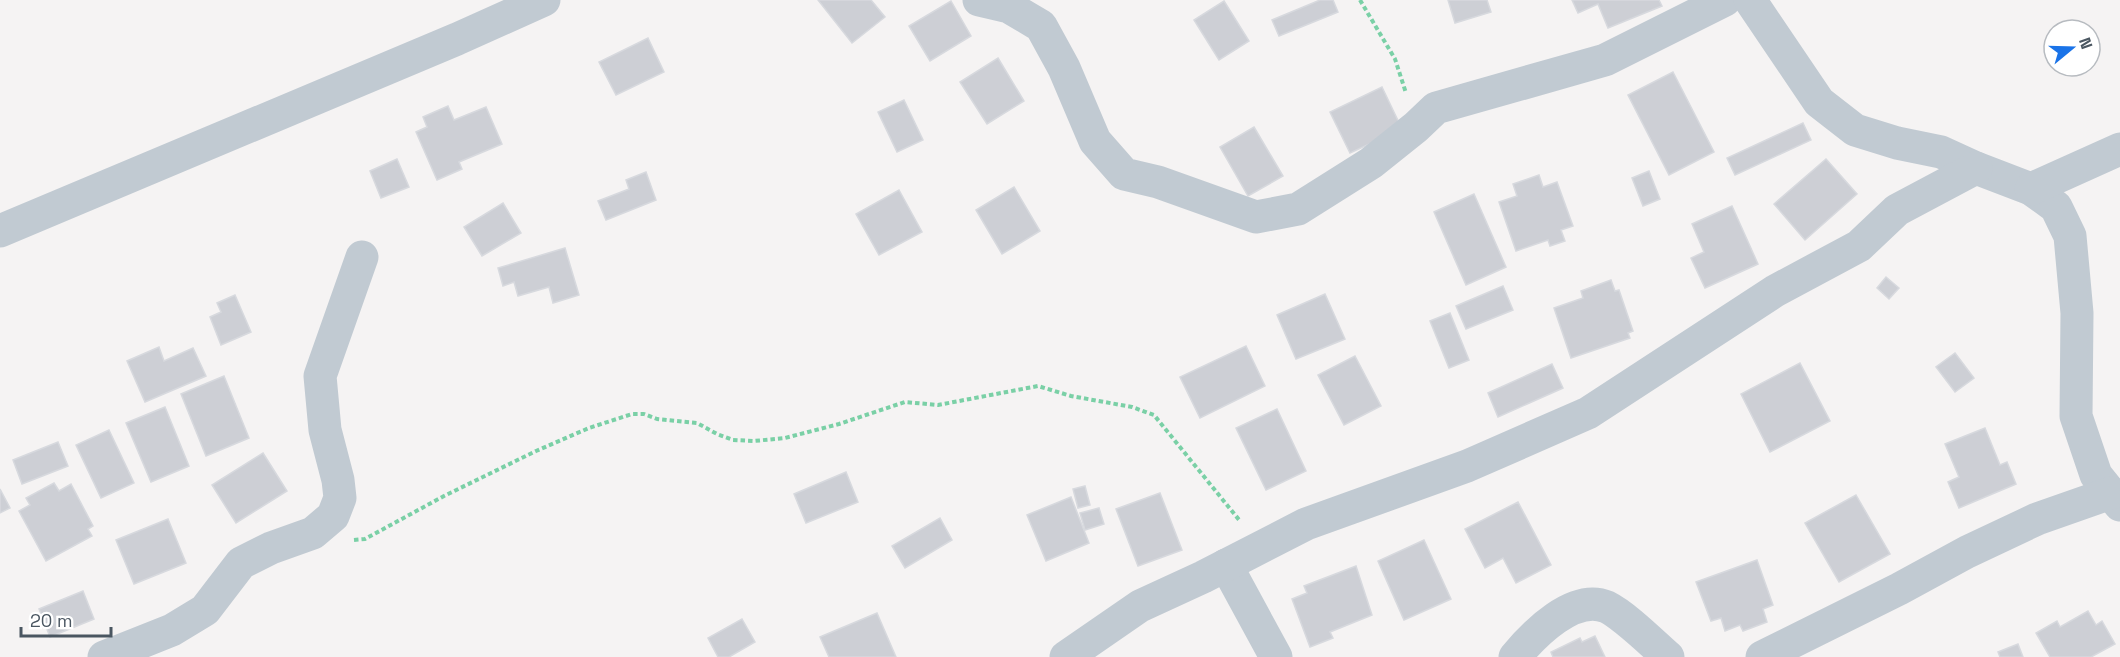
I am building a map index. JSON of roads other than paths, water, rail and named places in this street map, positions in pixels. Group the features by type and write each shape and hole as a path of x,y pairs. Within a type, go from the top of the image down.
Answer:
{"street":[{"path":"0,231 446,44 544,0"},
{"path":"979,0 1009,7 1041,26 1064,68 1095,141 1124,174 1158,182 1256,217 1298,209 1371,163 1436,108 1605,60 1725,0"},
{"path":"1750,0 1819,102 1855,130 1897,143 1941,152 2031,189 2056,207 2070,236 2077,313 2076,416 2096,475 2115,499 2037,519 1967,552 1899,589 1762,657"},
{"path":"2031,189 2120,149"},
{"path":"1066,657 1140,606 1306,524 1467,466 1588,413 1775,291 1859,246 1897,210 1976,168"},
{"path":"104,657 172,630 205,610 241,563 271,548 313,533 333,516 340,498 338,480 325,430 320,376 362,257"},
{"path":"1226,565 1276,657"},
{"path":"1515,657 1527,642 1562,614 1582,605 1606,607 1639,631 1668,657"}]}
